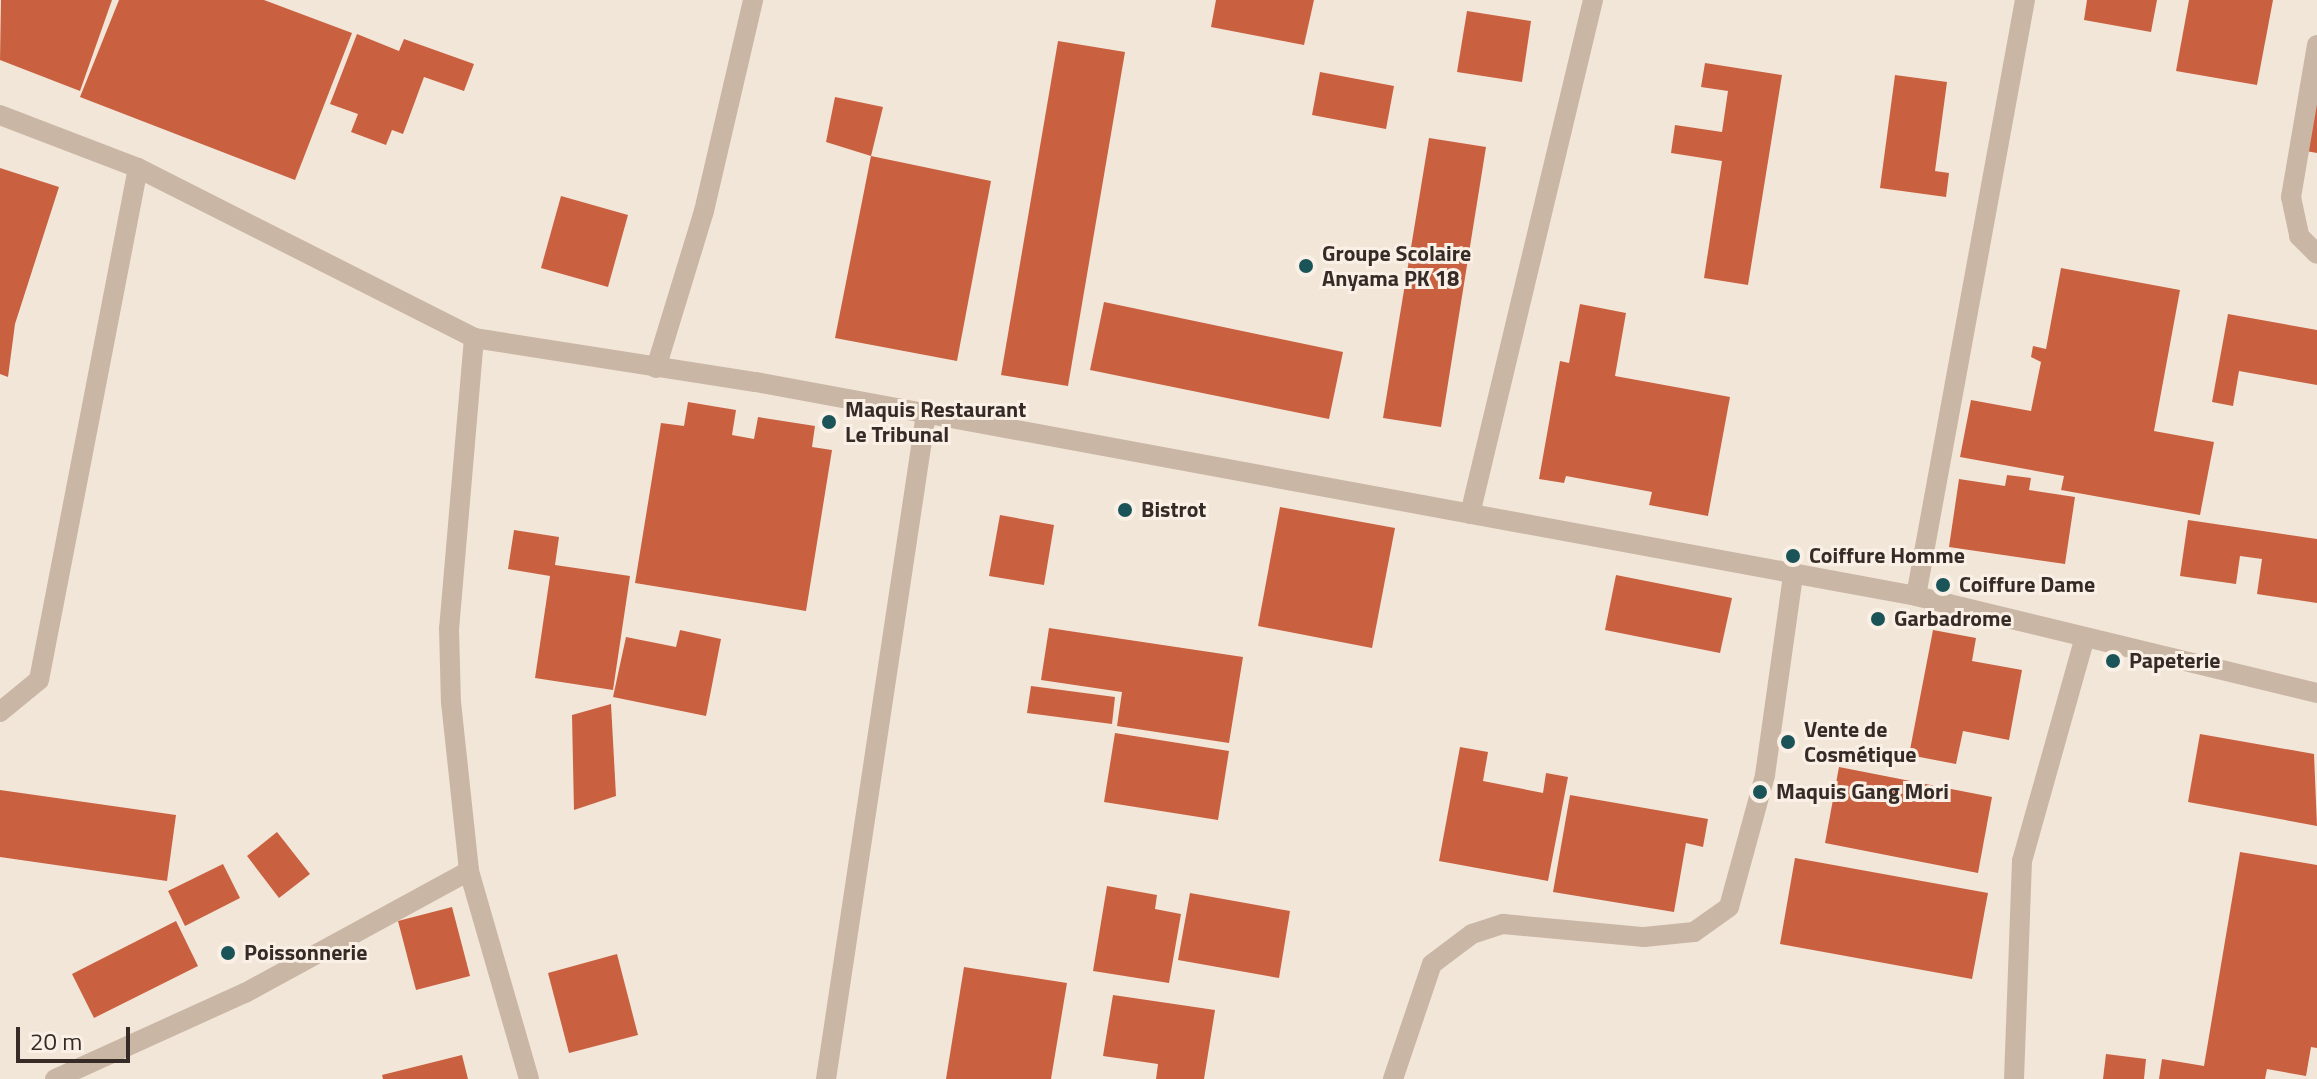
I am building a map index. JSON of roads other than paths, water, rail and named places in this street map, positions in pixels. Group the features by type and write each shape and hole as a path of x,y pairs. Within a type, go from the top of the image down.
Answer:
{"street":[{"path":"656,368 704,211 753,0"},
{"path":"1470,514 1593,0"},
{"path":"1916,596 2025,0"},
{"path":"2317,45 2291,197 2299,236 2317,254"},
{"path":"0,115 138,168 474,338 926,414 1916,596 2084,641 2317,693"},
{"path":"0,712 39,680 138,168"},
{"path":"474,338 449,628 469,871 529,1079"},
{"path":"826,1079 926,414"},
{"path":"1393,1079 1432,964 1472,934 1503,924 1669,935 1694,932 1729,907 1765,775 1793,575"},
{"path":"2014,1079 2022,861 2084,641"},
{"path":"55,1079 245,993 469,871"}],"place":[{"name":"Groupe Scolaire Anyama PK 18","path":"1306,266"},
{"name":"Maquis Restaurant Le Tribunal","path":"829,422"},
{"name":"Bistrot","path":"1125,510"},
{"name":"Coiffure Homme","path":"1793,556"},
{"name":"Coiffure Dame","path":"1943,585"},
{"name":"Garbadrome","path":"1878,619"},
{"name":"Papeterie","path":"2113,661"},
{"name":"Vente de Cosmétique","path":"1788,742"},
{"name":"Maquis Gang Mori","path":"1760,792"},
{"name":"Poissonnerie","path":"228,953"}]}
